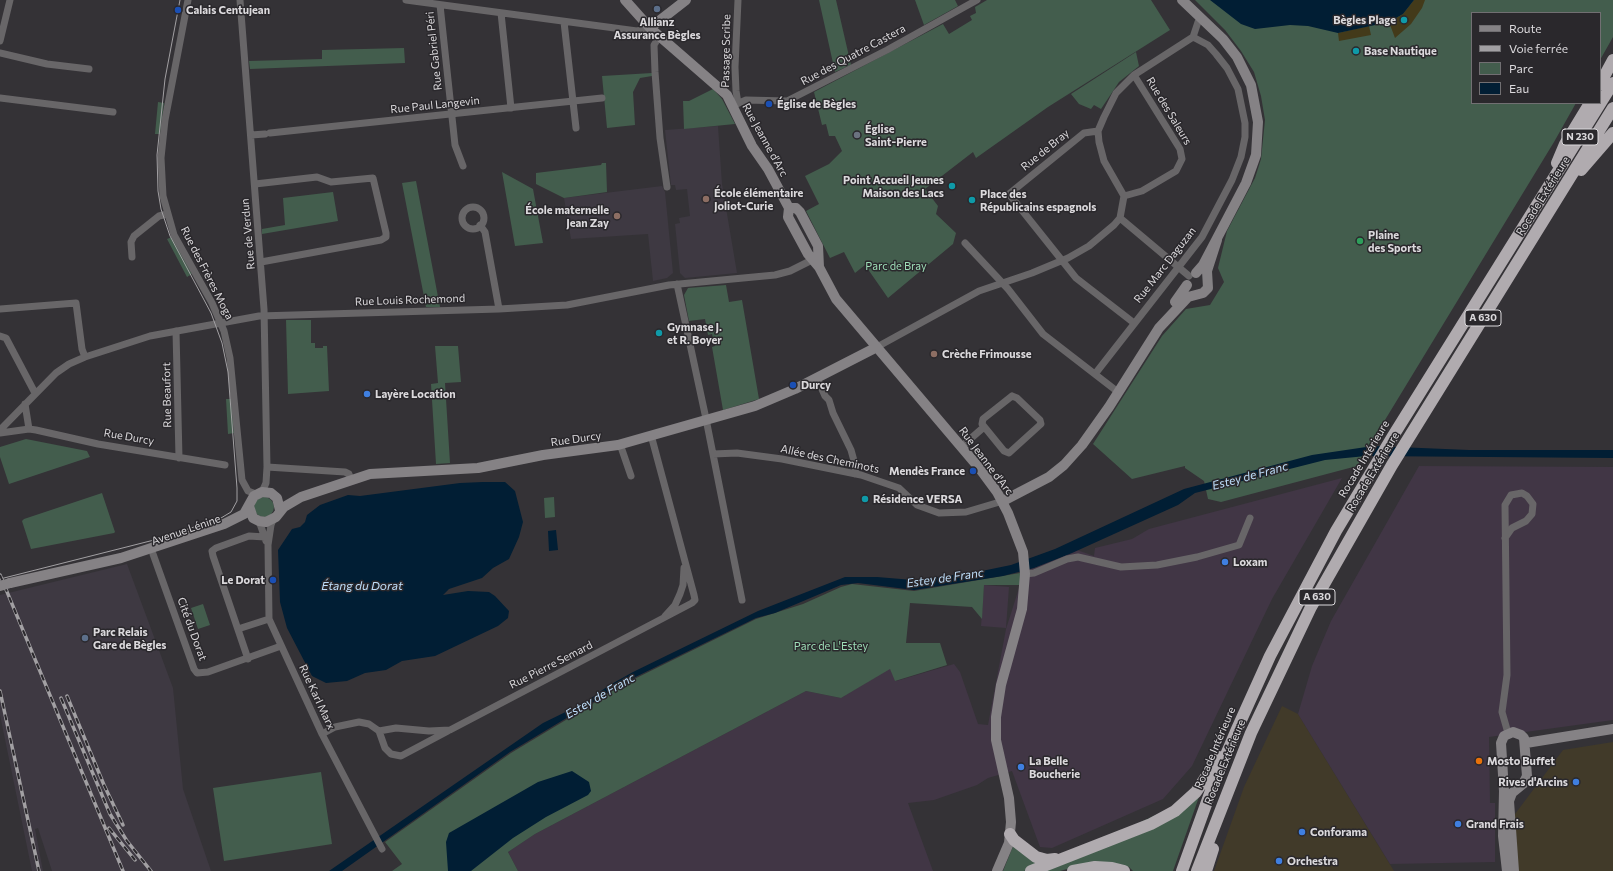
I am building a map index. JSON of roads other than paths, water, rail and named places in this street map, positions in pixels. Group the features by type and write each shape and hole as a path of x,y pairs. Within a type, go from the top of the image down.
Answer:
{"highway":[{"path":"1601,82 1613,60"},
{"name":"Rocade Intérieure","path":"1601,102 1613,83"},
{"path":"1546,190 1565,144 1589,104"},
{"name":"Rocade Intérieure","path":"1182,871 1210,792 1237,729 1297,603 1375,464 1600,104"},
{"name":"Rocade Extérieure","path":"1197,871 1251,733 1311,606 1409,436 1613,108"},
{"path":"1556,199 1613,133"},
{"path":"1031,871 1151,824 1175,811 1196,792 1237,729"},
{"path":"1206,871 1234,790 1251,733"},
{"path":"1010,834 1014,840 1041,859 1064,858"},
{"path":"1073,871 1095,867 1112,868 1124,871"}],"street":[{"path":"0,41 10,0"},
{"name":"Rue des Frères Moga","path":"188,0 165,120 161,173 163,196 167,214 179,245 221,323 230,358 240,462 245,487 251,493 259,493"},
{"name":"Rue de Verdun","path":"240,0 264,316 266,483 259,493"},
{"path":"406,0 637,32 650,28 686,0"},
{"name":"Rue Jeanne d'Arc","path":"625,0 650,28 723,91 735,104 752,146 768,169 789,208 788,217 836,299 990,482 1002,501 1018,536 1024,559 1025,572 1022,609 1000,685 996,717 997,745 1011,811 1010,834 1006,853 997,871"},
{"name":"Passage Scribe","path":"735,104 738,0"},
{"name":"Rue des Quatre Castera","path":"735,104 746,100 787,101 887,50 977,0"},
{"path":"1002,501 1054,474 1078,450 1095,426 1154,327 1181,295 1190,278 1203,265 1253,167 1258,138 1258,118 1254,97 1243,67 1223,39 1182,0"},
{"name":"Rue Gabriel Péri","path":"440,4 456,145 459,158 463,166"},
{"path":"501,13 511,108"},
{"path":"877,347 969,296 1000,283 1061,262 1089,246 1105,234 1120,218 1124,196 1104,161 1098,131 1109,105 1116,93 1134,75 1193,37 1198,22 1201,19"},
{"path":"564,22 576,128"},
{"path":"660,37 654,45 655,72 660,138 667,187"},
{"name":"Rue Marc Daguzan","path":"1095,374 1207,230 1236,172 1244,137 1243,111 1234,81 1216,54 1208,45 1193,37"},
{"path":"0,54 47,64 89,69"},
{"name":"Rue des Saleurs","path":"1124,196 1142,191 1176,171 1182,159 1180,149 1134,75"},
{"path":"0,98 113,112"},
{"name":"Rue Paul Langevin","path":"251,135 602,98"},
{"name":"Rue de Bray","path":"1061,262 1009,194 1084,133 1098,131"},
{"path":"254,184 317,177 332,182 373,178 386,232 386,237 381,240 261,262"},
{"path":"132,257 131,242 134,236 160,216 167,214"},
{"path":"1120,218 1178,266 1190,278 1189,291 1196,294"},
{"path":"480,225 485,232 499,309"},
{"path":"1116,390 1159,328 1183,302 1196,294 1206,291 1209,285 1208,267 1217,240"},
{"path":"965,243 1000,283 1008,289 1043,334 1116,390"},
{"path":"1061,262 1076,278 1134,323"},
{"name":"Rue Louis Rochemond","path":"0,430 56,373 85,357 150,336 264,316 499,309 567,305 677,284 775,275 815,264"},
{"path":"1190,278 1203,273 1208,278"},
{"path":"677,284 742,600"},
{"path":"0,309 76,303 82,349 85,357"},
{"name":"Rue Beaufort","path":"176,331 179,458"},
{"path":"0,336 6,338 35,393"},
{"name":"Rue Durcy","path":"301,497 377,473 489,466 543,455 620,444 755,406 817,378 877,347"},
{"path":"817,378 825,396 829,400 833,413 851,450 856,468 855,474"},
{"path":"1012,396 1017,398 1040,420 1042,424 1009,453 1004,451 984,427 982,424 983,419 1012,396"},
{"path":"0,433 29,429 26,404"},
{"path":"961,447 984,427"},
{"name":"Rue Durcy","path":"29,429 98,444 225,465"},
{"name":"Rue Pierre Semard","path":"450,730 429,731 396,728 379,731 385,748 391,754 401,756 662,620 695,600 651,435"},
{"path":"620,444 631,476"},
{"name":"Allée des Cheminots","path":"713,454 737,453 782,459 855,474 899,488 917,505 939,513 966,512 1002,501"},
{"path":"266,467 345,472 349,474 351,480"},
{"path":"280,510 277,498 271,493 259,493 252,499 249,506 251,514 258,521 266,522 273,520 280,510 301,497"},
{"path":"1505,538 1512,528 1526,521 1532,514 1534,504 1527,496 1516,494 1507,500 1504,510 1507,675 1502,712 1508,733"},
{"path":"277,498 301,497"},
{"name":"Avenue Lénine","path":"5,585 121,558 230,522 244,514 249,506"},
{"path":"1025,572 1034,573 1067,559 1078,557 1121,567 1146,566 1185,560 1236,547 1242,541 1250,518"},
{"name":"Rue Karl Marx","path":"273,520 270,525 268,545 269,619 322,734 381,846"},
{"name":"Avenue Lénine","path":"121,558 154,554 248,521 258,521"},
{"name":"Rue Karl Marx","path":"258,521 268,545"},
{"path":"248,659 212,551 216,548 249,536 265,537"},
{"name":"Cité du Dorat","path":"154,554 197,673 208,672 281,646"},
{"name":"Rue Pierre Semard","path":"662,620 675,604 680,594 683,585 684,560"},
{"path":"238,629 269,619"},
{"path":"322,734 335,727 358,722 369,724 379,731"},
{"path":"1526,743 1613,729"},
{"path":"1507,871 1503,836 1503,780 1501,743 1502,739 1508,733 1513,732 1521,734 1526,743 1526,776 1523,784 1512,793 1509,801 1514,871"},
{"path":"1503,780 1509,786 1519,786"}],"water":[{"path":"1210,0 1414,0 1403,14 1389,22 1338,33 1308,26 1290,25 1255,29 1241,24"},
{"name":"Estey de Franc","path":"1373,446 1469,450 1613,450 1613,458 1366,456 1325,460 1195,493 1178,505 1072,553 1034,568 1003,576 914,590 858,583 841,585 775,613 756,618 615,687 603,696 510,752 342,871 329,871 543,723 586,702 608,686 633,672 758,611 845,577 877,577 913,580 977,572 1011,565 1055,549 1184,489 1312,455"},
{"name":"Étang du Dorat","path":"505,482 515,491 523,522 519,537 509,559 493,568 482,578 449,589 443,595 468,591 489,592 495,596 509,611 508,618 498,626 435,656 402,661 386,670 365,673 347,681 326,683 312,676 287,628 280,602 278,550 292,529 300,527 305,522 307,515 320,505 348,495 360,496 460,483"},
{"path":"556,530 558,550 549,551 548,531"},
{"path":"572,771 589,782 591,791 588,795 546,817 513,838 471,871 448,871 446,842 449,833 538,782"}],"tram line":[{"path":"0,579 158,539 221,518 231,512 237,501 228,372 222,343 211,313 170,236 161,209 158,191 157,155 165,79 180,0"}],"railway":[{"path":"0,575 123,871"},
{"path":"0,691 39,871"},
{"path":"67,696 104,785 123,825"},
{"path":"61,698 110,814 127,841 151,871"},
{"path":"109,828 135,860"}],"place":[{"name":"Allianz Assurance Bègles","path":"657,9"},
{"name":"Calais Centujean","path":"178,10"},
{"name":"Bègles Plage","path":"1404,20"},
{"name":"Base Nautique","path":"1356,51"},
{"name":"Église de Bègles","path":"769,104"},
{"name":"Église Saint-Pierre","path":"857,135"},
{"name":"Point Accueil Jeunes Maison des Lacs","path":"952,186"},
{"name":"École élémentaire Joliot-Curie","path":"706,199"},
{"name":"Place des Républicains espagnols","path":"972,200"},
{"name":"École maternelle Jean Zay","path":"617,216"},
{"name":"Plaine des Sports","path":"1360,241"},
{"name":"Gymnase J. et R. Boyer","path":"659,333"},
{"name":"Crèche Frimousse","path":"934,354"},
{"name":"Durcy","path":"793,385"},
{"name":"Layère Location","path":"367,394"},
{"name":"Mendès France","path":"973,471"},
{"name":"Résidence VERSA","path":"865,499"},
{"name":"Loxam","path":"1225,562"},
{"name":"Le Dorat","path":"273,580"},
{"name":"Parc Relais Gare de Bègles","path":"85,638"},
{"name":"Mosto Buffet","path":"1479,761"},
{"name":"La Belle Boucherie","path":"1021,767"},
{"name":"Rives d'Arcins","path":"1576,782"},
{"name":"Grand Frais","path":"1458,824"},
{"name":"Conforama","path":"1302,832"},
{"name":"Orchestra","path":"1279,861"}],"park label":[{"name":"Parc de Bray","path":"896,266"},
{"name":"Parc de L'Estey","path":"831,646"}]}
